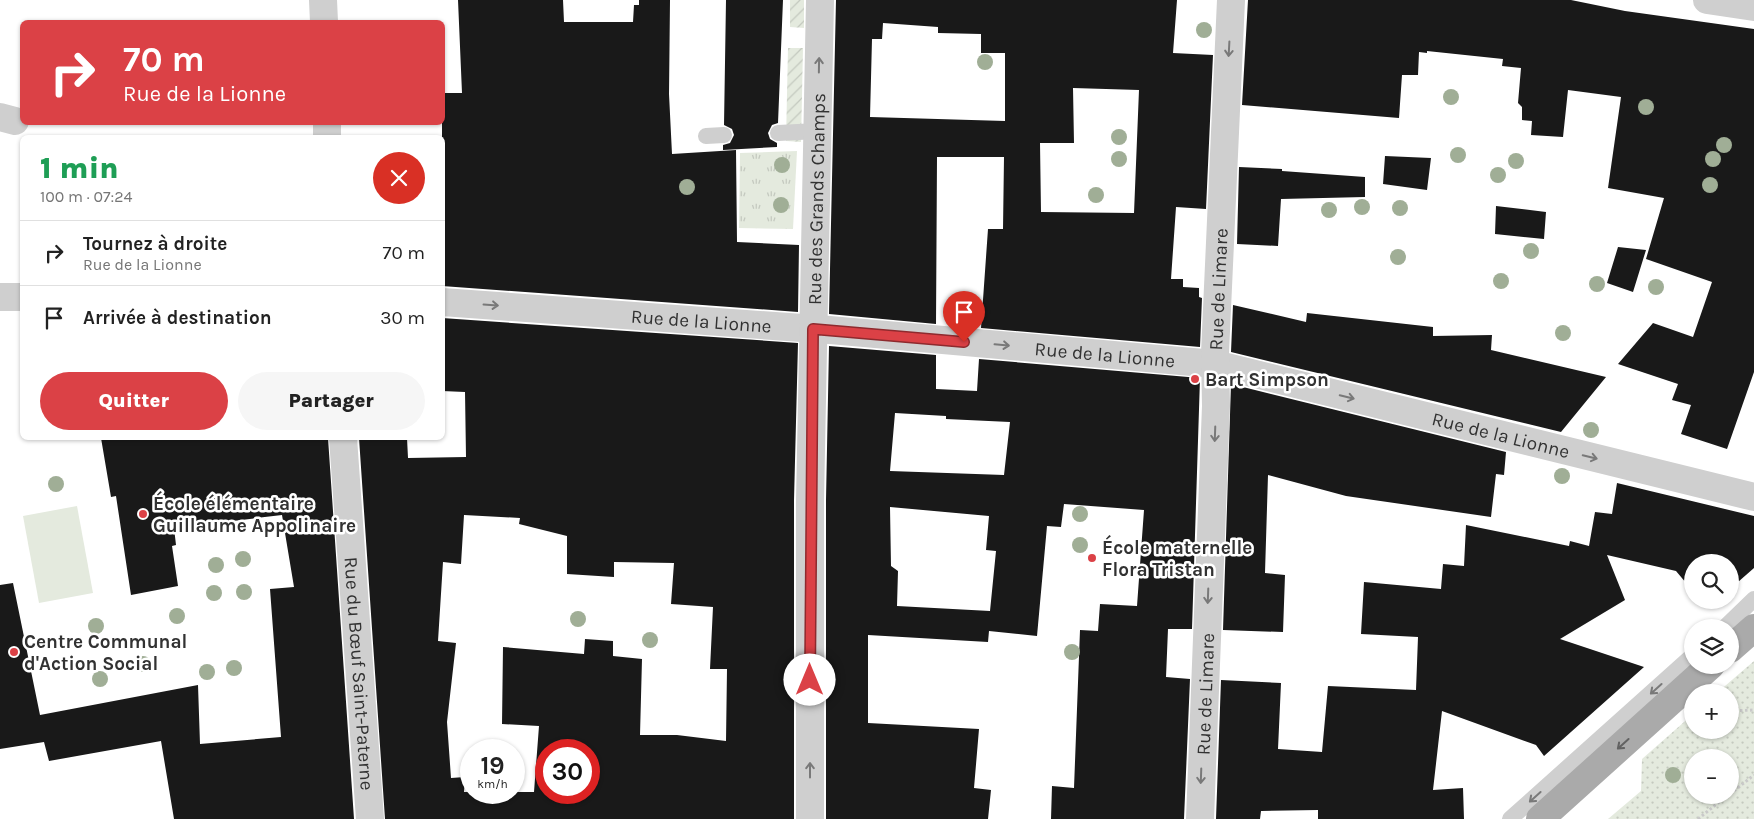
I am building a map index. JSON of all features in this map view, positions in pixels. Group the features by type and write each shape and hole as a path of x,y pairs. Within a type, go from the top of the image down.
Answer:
{"main road":[{"path":"1739,640 1754,628"},
{"path":"1540,819 1701,674"}],"street":[{"path":"323,0 324,20"},
{"name":"Rue des Grands Champs","path":"810,819 810,500 820,0"},
{"name":"Rue de Limare","path":"1200,819 1216,406 1215,364 1231,0"},
{"path":"1707,0 1754,7"},
{"path":"0,297 20,297"},
{"name":"Rue de la Lionne","path":"445,302 813,329 1215,364 1754,497"},
{"name":"Rue du Bœuf Saint-Paterne","path":"343,440 370,819"}],"lane":[{"path":"778,133 818,131"},
{"path":"706,136 724,135"},
{"path":"1733,619 1754,599"},
{"path":"1510,819 1684,663"}],"path":[{"path":"1739,711 1754,710"},
{"path":"1739,786 1754,775"},
{"path":"1698,819 1717,804"}],"green space":[{"path":"790,0 804,0 804,28 790,27"},
{"path":"788,48 803,48 801,142 786,141"},
{"path":"797,151 793,229 739,228 740,153"},
{"path":"77,506 93,593 39,603 23,516"},
{"path":"1754,661 1754,819 1608,819 1641,791 1642,759 1684,722 1684,739 1739,739 1739,684 1727,684"}],"building":[{"path":"458,0 563,0 564,22 633,22 634,5 639,5 639,0 670,0 669,94 672,154 736,150 737,242 799,245 798,312 445,286 445,135 442,135 442,125 445,125 445,93 462,93"},
{"path":"726,0 783,0 778,123 772,125 768,133 770,139 777,143 777,147 723,150 723,145 730,143 734,135 732,129 724,125"},
{"path":"836,0 1177,0 1173,53 1213,55 1206,209 1176,207 1171,279 1183,279 1183,287 1199,288 1199,297 1202,298 1200,347 981,328 988,229 1003,229 1004,157 937,157 936,324 829,314","holes":["883,23 938,27 938,33 981,34 981,53 1005,53 1005,121 870,117 872,39 882,39","1073,88 1139,90 1134,213 1041,212 1040,143 1074,143"]},
{"path":"1248,0 1571,0 1625,11 1754,29 1754,372 1727,449 1681,434 1691,405 1672,400 1678,384 1618,364 1653,323 1693,337 1712,282 1646,259 1664,198 1608,188 1621,97 1568,90 1563,137 1531,135 1532,121 1522,120 1522,107 1518,103 1521,68 1502,66 1503,59 1427,51 1427,53 1419,52 1418,75 1402,75 1399,118 1242,105"},
{"path":"1385,156 1431,158 1427,190 1383,184"},
{"path":"1239,167 1365,177 1365,197 1281,199 1278,246 1237,244"},
{"path":"1496,206 1546,212 1544,239 1495,234"},
{"path":"1618,247 1646,250 1633,292 1607,283"},
{"path":"1233,305 1306,322 1307,313 1433,327 1433,336 1492,335 1491,350 1606,377 1561,432 1231,352"},
{"path":"445,318 798,343 794,500 794,819 385,819 359,440 407,440 408,458 466,457 465,392 445,391","holes":["464,515 520,518 519,524 567,536 567,574 614,577 614,562 674,563 671,604 713,607 710,669 727,669 726,741 677,735 640,735 642,659 613,656 613,641 585,639 584,654 503,647 502,724 539,726 538,739 600,739 600,804 535,804 535,779 534,792 525,792 525,804 460,804 460,777 451,778 447,722 456,643 438,641 443,562 461,564"]},
{"path":"829,346 936,355 936,389 977,391 979,359 1200,378 1192,629 1168,629 1166,677 1190,679 1184,819 1051,819 1052,786 1074,788 1080,630 1098,631 1100,604 1137,606 1144,510 1064,504 1061,527 1047,526 1037,636 989,631 988,642 868,635 868,723 979,729 974,788 991,790 988,819 826,819 826,500","holes":["895,413 946,416 946,419 1010,422 1004,475 890,471","890,507 989,516 986,550 996,551 990,611 897,606 898,571 891,566"]},
{"path":"1231,384 1506,452 1504,475 1496,474 1491,517 1346,496 1268,475 1265,573 1285,575 1283,632 1223,630"},
{"path":"101,440 328,440 354,819 174,819 161,741 49,761 44,742 0,749 0,585 13,583 40,715 198,685 200,744 281,737 270,589 294,587 282,515 174,528 176,545 172,546 178,586 131,595 116,496 111,497"},
{"path":"1617,483 1754,516 1754,568 1739,581 1739,554 1684,554 1684,580 1676,571 1607,555 1625,600 1560,639 1644,667 1544,756 1536,745 1442,711 1433,790 1463,788 1464,819 1318,819 1318,810 1261,811 1260,819 1216,819 1221,680 1281,683 1278,749 1322,752 1328,686 1416,690 1418,637 1361,634 1364,582 1441,589 1443,564 1464,566 1466,525 1569,546 1570,541 1589,546 1595,512 1612,514"}],"place":[{"name":"Bart Simpson","path":"1195,379"},
{"name":"École élémentaire Guillaume Appolinaire","path":"143,514"},
{"name":"École maternelle Flora Tristan","path":"1092,558"},
{"name":"Centre Communal d'Action Social","path":"14,652"}],"route":[{"path":"810,680 810,500 813,329 964,342"}]}
